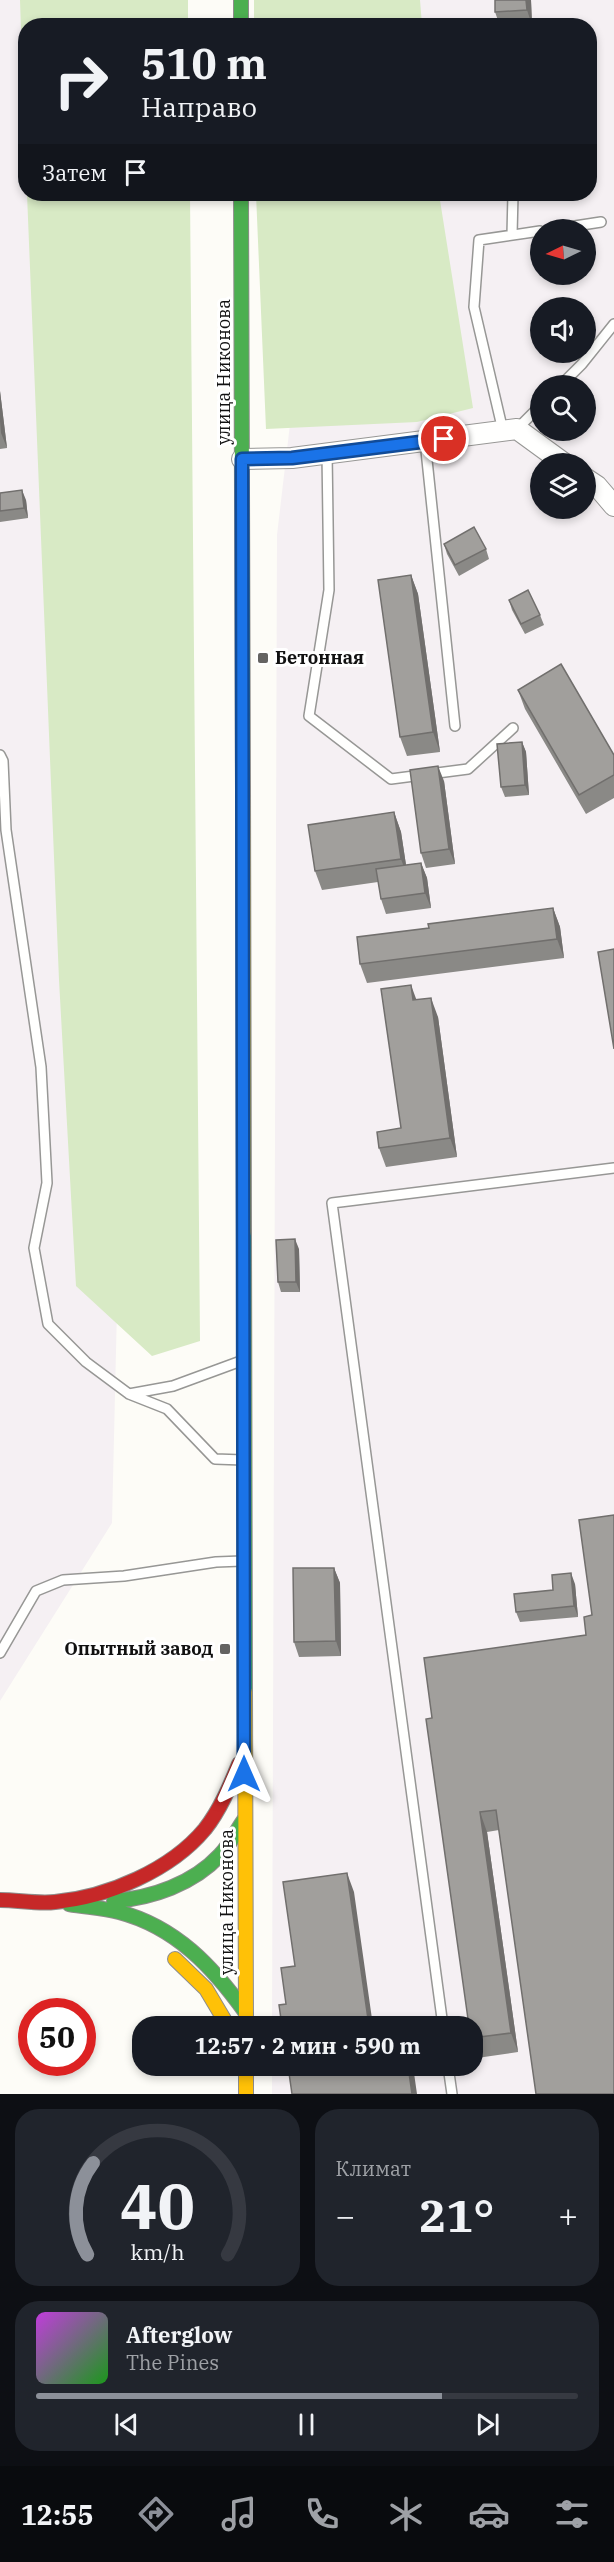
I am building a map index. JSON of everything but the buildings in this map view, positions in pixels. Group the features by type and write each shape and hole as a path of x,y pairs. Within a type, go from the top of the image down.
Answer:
{"main road":[{"path":"241,0 241,18"},
{"name":"улица Никонова","path":"241,201 246,2016"},
{"path":"56,1902 107,1890 144,1875 176,1856 204,1829 226,1794 244,1751"},
{"path":"0,1899 56,1902 119,1901 161,1891 193,1876 220,1856 244,1820"},
{"path":"56,1902 118,1927"},
{"path":"56,1902 120,1912 157,1927 190,1947 220,1976 244,2016"},
{"path":"164,1951 188,1968 219,2003 224,2016"},
{"path":"245,2076 246,2094"}],"street":[{"path":"242,459 292,458 510,430 548,453"},
{"path":"596,485 614,506"}],"lane":[{"path":"512,235 513,201"},
{"path":"596,223 601,222"},
{"path":"530,232 479,240 474,307 510,430 530,414"},
{"path":"571,375 614,324"},
{"path":"425,441 455,726"},
{"path":"327,453 329,590 309,716 391,779 468,769 513,728"},
{"path":"0,755 3,761 6,830 41,1067 47,1183 34,1248 48,1324 86,1362 129,1394 167,1409 215,1459 245,1460"},
{"path":"441,2016 332,1203 614,1168"},
{"path":"129,1394 173,1386 243,1360"},
{"path":"0,1653 36,1591 63,1580 124,1576 216,1562 244,1561"},
{"path":"449,2076 452,2094"}],"shaded area":[{"path":"0,0 148,0 64,18 18,18 18,201 143,201 112,1523 0,1701"},
{"path":"340,0 614,0 614,2094 272,2094 272,2076 483,2076 483,2016 272,2016 277,535 316,201 597,201 597,18 338,18"}],"green space":[{"path":"20,0 188,0 188,18 21,18"},
{"path":"254,0 420,0 421,18 254,18"},
{"path":"27,201 190,201 200,1341 152,1356 76,1286 59,980"},
{"path":"256,201 440,201 473,408 417,422 266,429"}],"traffic: fast":[{"path":"241,0 241,18"},
{"path":"241,201 243,790"},
{"path":"244,1232 245,1692"},
{"path":"114,1901 143,1897 185,1882 224,1851 244,1820"},
{"path":"69,1904 119,1912 139,1919 176,1938 206,1965 246,2013"}],"traffic: slow":[{"path":"243,790 244,1232"},
{"path":"245,1692 246,2016"},
{"path":"175,1959 206,1989 222,2016"},
{"path":"246,2076 246,2094"}],"traffic: jam":[{"path":"0,1900 48,1902 75,1899 117,1888 157,1869 191,1844 205,1829 220,1806 239,1764"}],"place":[{"name":"Бетонная","path":"263,658"},
{"name":"Опытный завод","path":"225,1649"}],"route":[{"path":"244,1774 242,459 292,458 444,439"}]}
